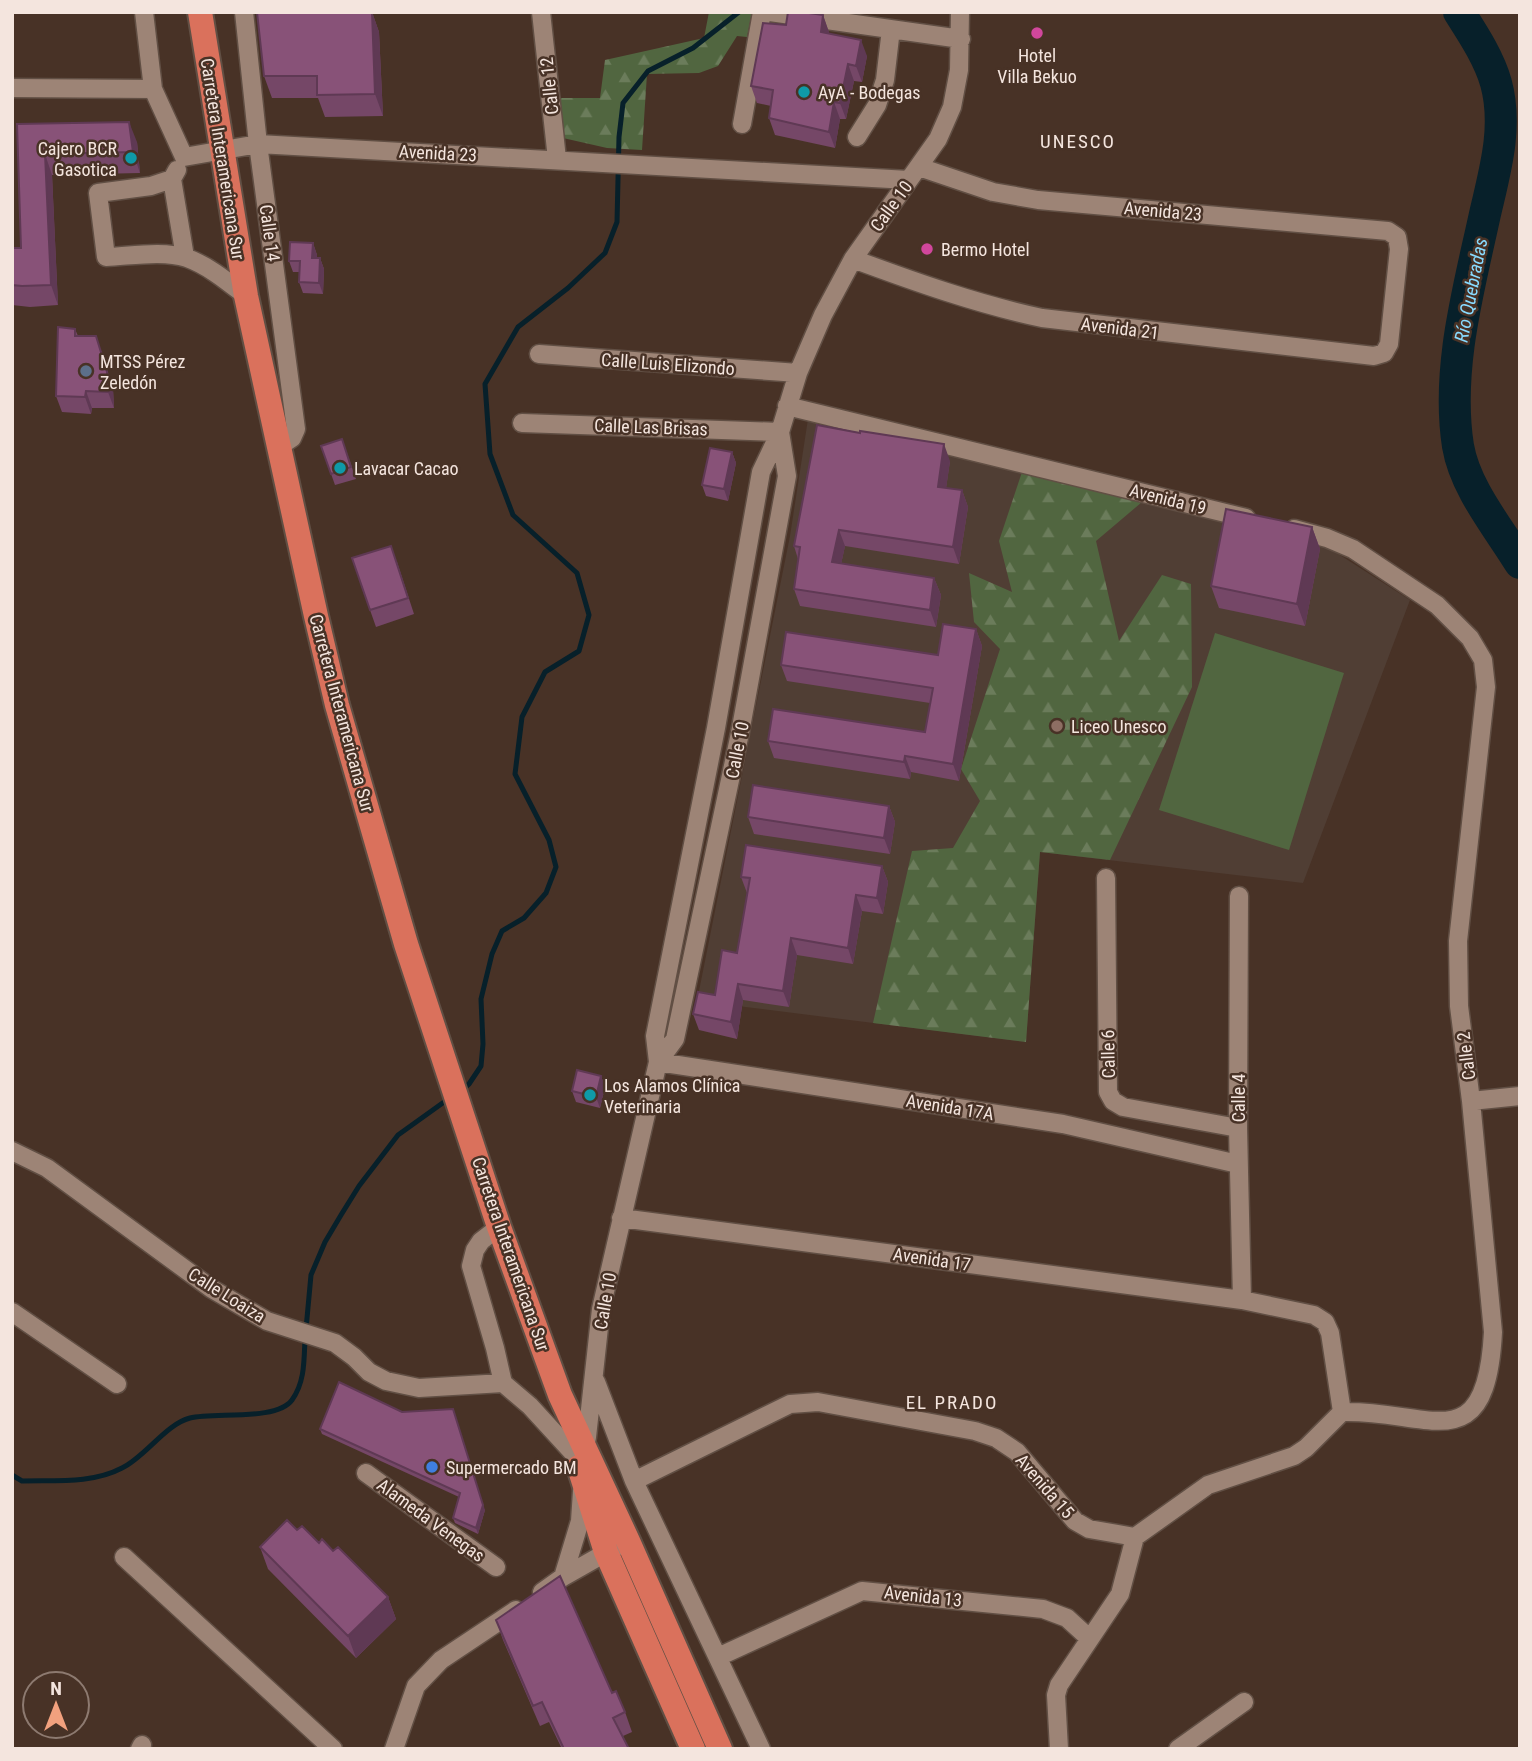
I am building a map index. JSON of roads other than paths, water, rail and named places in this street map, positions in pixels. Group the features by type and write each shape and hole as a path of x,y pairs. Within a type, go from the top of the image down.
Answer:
{"highway":[{"name":"Carretera Interamericana Sur","path":"200,12 246,296 279,446 337,705 406,944 499,1227 579,1450 628,1541 720,1749"},
{"name":"Carretera Interamericana Sur","path":"579,1450 582,1477 606,1552 693,1749"}],"street":[{"path":"144,12 153,89 184,157 172,179 186,257"},
{"name":"Calle 14","path":"244,12 258,144 296,429 292,438 279,446"},
{"name":"Calle 12","path":"541,12 557,159"},
{"path":"742,124 762,12"},
{"path":"770,12 961,39"},
{"name":"Calle 10","path":"659,1062 654,1036 716,727 761,472 780,432 798,373 823,314 853,259 938,139 952,107 959,70 960,12"},
{"path":"857,137 877,105 885,80 891,29"},
{"path":"12,88 153,89"},
{"name":"Avenida 23","path":"184,157 258,144 914,174 1038,200 1388,231 1396,237 1399,249 1390,344"},
{"path":"172,179 151,186 99,193 106,257 186,257 214,272 246,296"},
{"name":"Avenida 21","path":"853,259 937,290 1042,318 1374,356 1384,353 1390,344"},
{"name":"Calle Luis Elizondo","path":"539,354 798,373"},
{"name":"Avenida 19","path":"787,406 1327,538 1353,549 1437,605 1470,638 1483,660 1486,687"},
{"name":"Calle Las Brisas","path":"522,423 780,432"},
{"name":"Calle 10","path":"579,1450 595,1380 601,1309 621,1218 659,1062 675,1040 740,733 787,476 780,432"},
{"name":"Calle 2","path":"1342,1412 1381,1413 1444,1422 1463,1417 1487,1383 1493,1332 1460,1006 1458,941 1486,687"},
{"name":"Calle 6","path":"1106,878 1108,1092 1113,1101 1123,1107 1238,1128"},
{"name":"Calle 4","path":"1239,896 1238,1164 1242,1300"},
{"name":"Avenida 17A","path":"659,1062 1063,1124 1238,1164"},
{"path":"1471,1101 1513,1097"},
{"name":"Calle Loaiza","path":"12,1151 47,1168 212,1289 267,1321 335,1343 369,1373 386,1381 419,1388 503,1383"},
{"name":"Avenida 17","path":"621,1218 1242,1300 1314,1315 1325,1322 1330,1333 1342,1412"},
{"path":"499,1227 481,1241 475,1250 471,1266 503,1383 579,1450"},
{"path":"12,1311 117,1384"},
{"path":"595,1380 634,1481 761,1749"},
{"name":"Avenida 15","path":"634,1481 790,1404 818,1402 975,1431 996,1438 1017,1452 1075,1521 1089,1530 1135,1537"},
{"path":"1059,1749 1056,1695 1059,1685 1120,1594 1135,1537 1208,1485 1294,1455 1306,1448 1342,1412"},
{"name":"Alameda Venegas","path":"366,1473 496,1567"},
{"path":"563,1577 580,1521 582,1477"},
{"path":"394,1749 416,1686 441,1660 563,1577 628,1541"},
{"path":"124,1558 333,1749"},
{"name":"Avenida 13","path":"718,1657 862,1591 1042,1609 1067,1618 1090,1639"},
{"path":"1178,1749 1244,1702"}],"waterway":[{"path":"462,1090 481,1066 481,999 492,954 502,931 524,918 546,893 556,867 549,840 515,774 522,717 545,672 579,651 589,615 577,573 513,515 490,454 485,384 518,327 568,288 605,253 617,222 619,137 623,103 648,71 693,48 739,12"},
{"name":"Río Quebradas","path":"1459,12 1489,64 1496,83 1501,116 1496,165 1466,300 1457,358 1455,417 1458,446 1475,492 1520,563"},
{"path":"306,1329 311,1275 325,1242 359,1186 398,1135 451,1097"},
{"path":"12,1475 22,1481 98,1477 131,1463 181,1421 201,1416 260,1413 284,1407 292,1400 299,1386 305,1338"}],"place":[{"name":"Hotel Villa Bekuo","path":"1037,33"},
{"name":"AyA - Bodegas","path":"804,92"},
{"name":"Cajero BCR Gasotica","path":"131,158"},
{"name":"Bermo Hotel","path":"927,249"},
{"name":"MTSS Pérez Zeledón","path":"86,371"},
{"name":"Lavacar Cacao","path":"340,468"},
{"name":"Liceo Unesco","path":"1057,726"},
{"name":"Los Alamos Clínica Veterinaria","path":"590,1095"},
{"name":"Supermercado BM","path":"432,1467"}],"district":[{"name":"UNESCO","path":"1078,141"},
{"name":"EL PRADO","path":"952,1402"}]}
